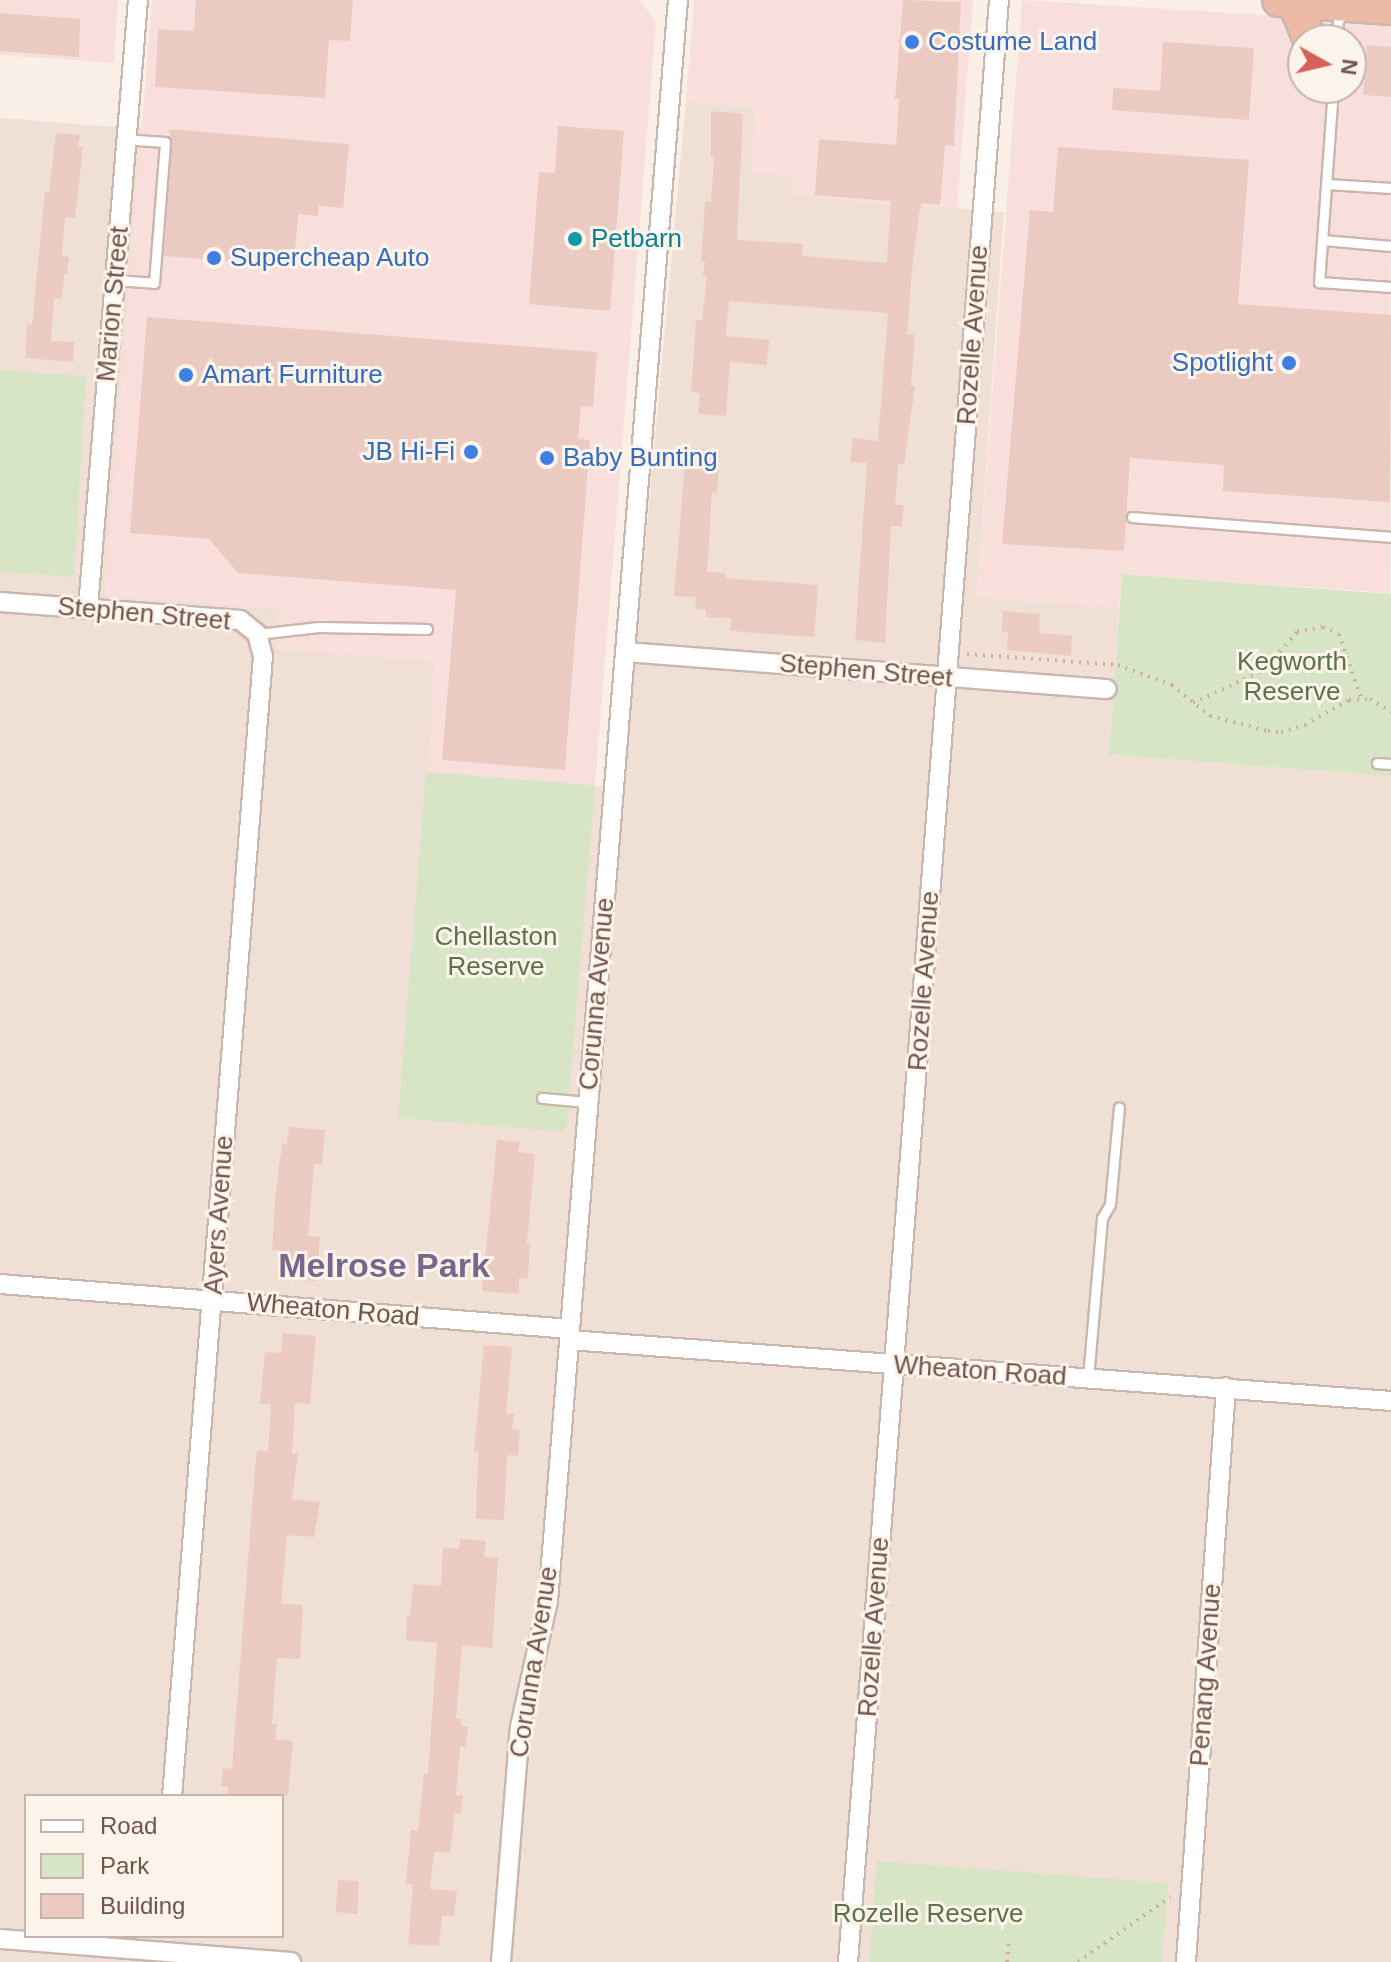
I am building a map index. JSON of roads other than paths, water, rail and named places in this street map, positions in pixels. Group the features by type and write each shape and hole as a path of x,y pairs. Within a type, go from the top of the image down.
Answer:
{"highway":[{"path":"1287,1 1391,8"},
{"path":"1287,1 1301,24"}],"street":[{"name":"Marion Street","path":"88,608 138,0"},
{"name":"Corunna Avenue","path":"666,0 676,22"},
{"name":"Corunna Avenue","path":"501,1962 520,1727 548,1601 678,0"},
{"name":"Rozelle Avenue","path":"848,1962 999,0"},
{"name":"Stephen Street","path":"0,602 240,620 257,634"},
{"name":"Ayers Avenue","path":"172,1794 263,656 257,634"},
{"name":"Stephen Street","path":"625,652 1107,689"},
{"name":"Wheaton Road","path":"0,1284 212,1300 894,1365 1391,1401"},
{"name":"Penang Avenue","path":"1186,1962 1226,1387"},
{"path":"0,1939 291,1962"}],"lane":[{"path":"1338,24 1352,3"},
{"path":"1332,104 1319,282 1391,287"},
{"path":"115,280 154,283 165,142 126,139"},
{"path":"1327,184 1391,188"},
{"path":"1323,240 1391,246"},
{"path":"1132,517 1391,537"},
{"name":"Stephen Street","path":"257,634 319,627 427,629"},
{"path":"1377,763 1391,764"},
{"path":"542,1098 588,1102"},
{"path":"1088,1378 1102,1218 1110,1204 1119,1107"}],"place":[{"name":"Costume Land","path":"912,42"},
{"name":"Petbarn","path":"575,239"},
{"name":"Supercheap Auto","path":"214,258"},
{"name":"Spotlight","path":"1289,363"},
{"name":"Amart Furniture","path":"186,375"},
{"name":"JB Hi-Fi","path":"471,452"},
{"name":"Baby Bunting","path":"547,458"}],"district":[{"name":"Melrose Park","path":"384,1266"}],"park label":[{"name":"Kegworth Reserve","path":"1292,677"},
{"name":"Chellaston Reserve","path":"496,952"},
{"name":"Rozelle Reserve","path":"928,1914"}]}
